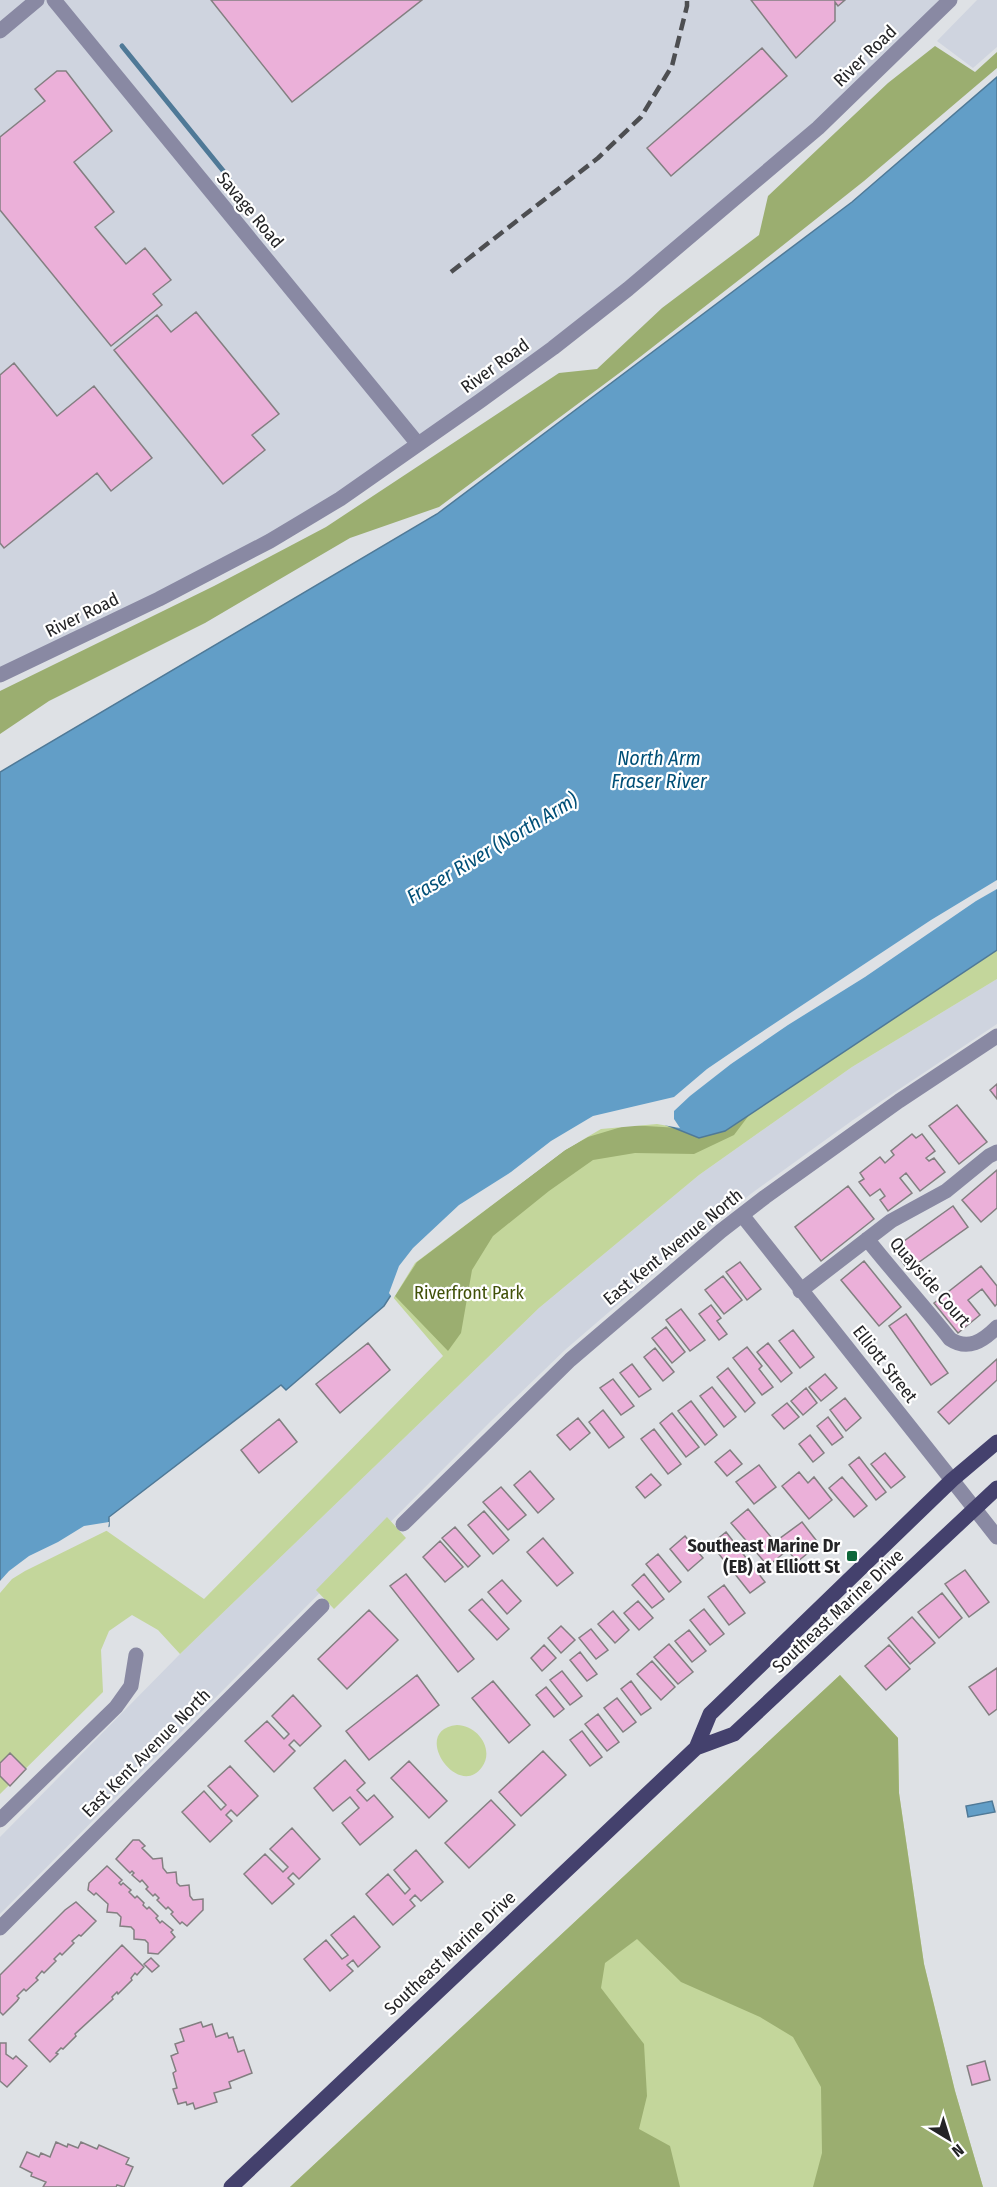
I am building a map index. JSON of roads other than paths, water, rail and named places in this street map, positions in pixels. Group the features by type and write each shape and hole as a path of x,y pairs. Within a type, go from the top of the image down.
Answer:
{"main road":[{"name":"Southeast Marine Drive","path":"696,1748 710,1714 952,1480 997,1442"},
{"name":"Southeast Marine Drive","path":"231,2187 696,1748 734,1734 997,1488"}],"street":[{"path":"0,31 37,0"},
{"name":"Savage Road","path":"54,0 418,444"},
{"name":"River Road","path":"0,675 159,599 270,541 340,499 553,348 628,290 818,128 941,4"},
{"name":"East Kent Avenue North","path":"403,1524 587,1344 742,1215 899,1101 997,1036"},
{"name":"Quayside Court","path":"801,1291 891,1221 946,1191 997,1152"},
{"name":"Elliott Street","path":"742,1215 997,1538"},
{"name":"Quayside Court","path":"867,1239 950,1339 963,1345 980,1342 997,1327"},
{"name":"East Kent Avenue North","path":"0,1928 322,1606"},
{"path":"0,1820 116,1707 131,1686 136,1655"}],"water":[{"name":"North Arm Fraser River","path":"997,77 997,950 725,1131 699,1138 657,1121 601,1126 563,1149 413,1261 384,1306 286,1390 281,1385 109,1517 109,1526 10,1577 0,1590 0,772 437,514 852,202"},
{"path":"992,1801 995,1812 968,1817 966,1806"}],"waterway":[{"path":"122,46 229,178"}],"railway":[{"path":"451,272 598,158 641,117 672,66 687,0"}],"place":[{"name":"Southeast Marine Dr (EB) at Elliott St","path":"852,1556"}],"water label":[{"name":"Fraser River (North Arm)","path":"492,848"}],"park label":[{"name":"Riverfront Park","path":"469,1293"}]}
